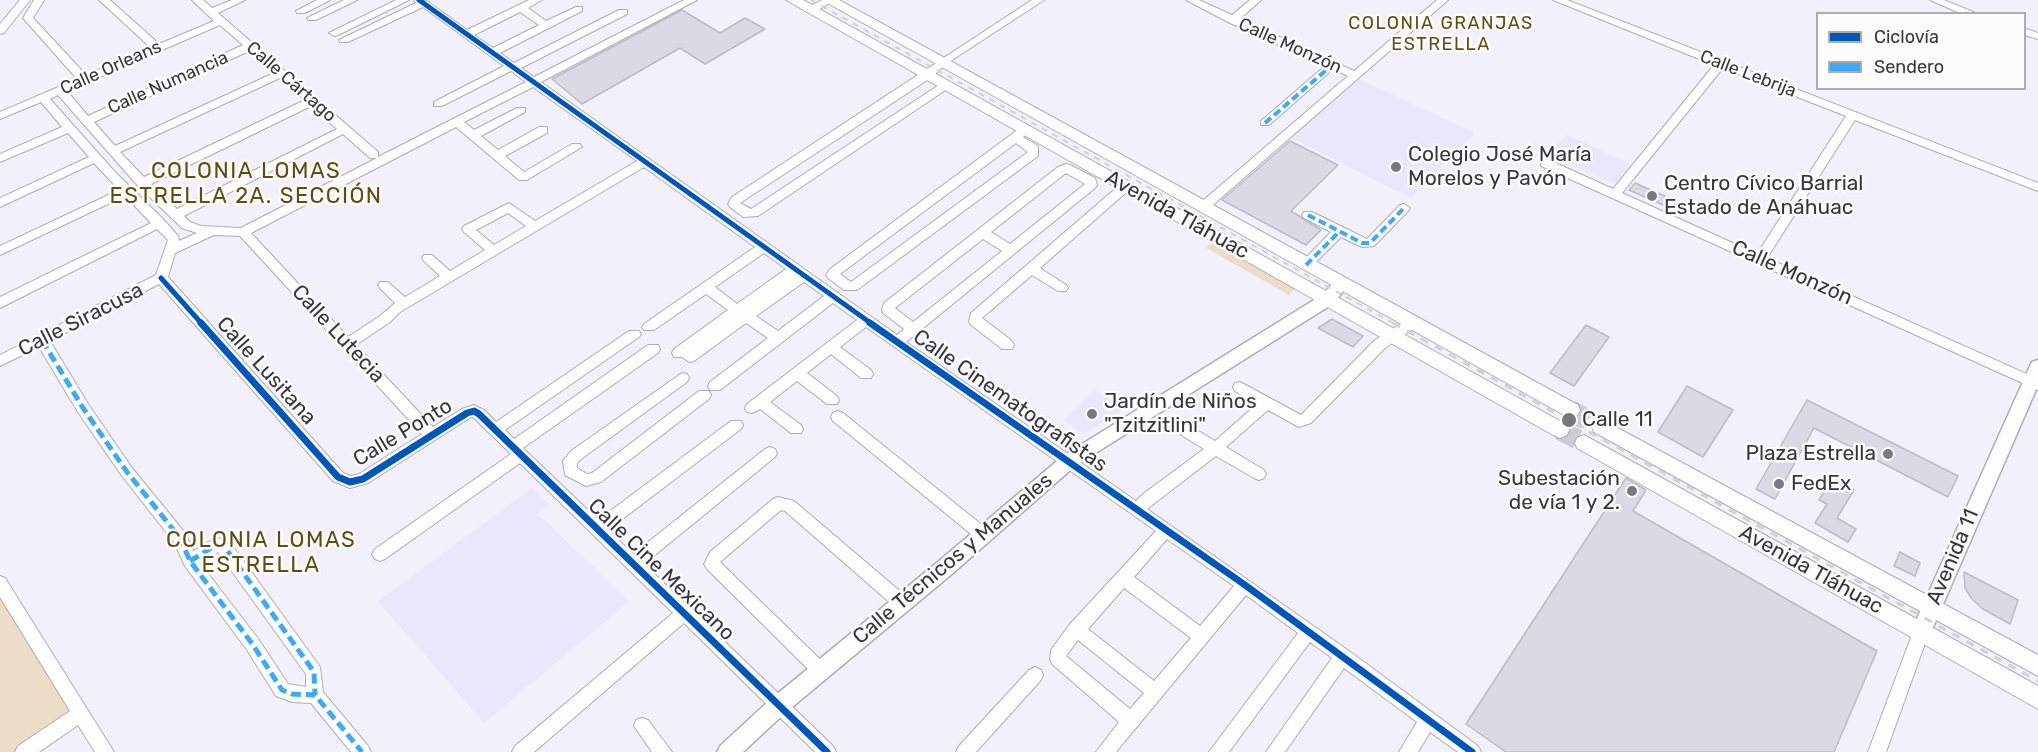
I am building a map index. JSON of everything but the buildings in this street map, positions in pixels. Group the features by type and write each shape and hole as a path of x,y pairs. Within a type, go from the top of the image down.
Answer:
{"main road":[{"name":"Avenida Tláhuac","path":"793,0 946,85 1021,134 1126,186 1560,430"},
{"name":"Avenida Tláhuac","path":"829,0 1571,411"},
{"name":"Avenida Tláhuac","path":"1601,427 2038,666"},
{"name":"Avenida Tláhuac","path":"1584,443 2038,698"}],"street":[{"path":"0,31 26,0"},
{"path":"39,0 28,18 84,80"},
{"path":"104,0 156,48"},
{"name":"Calle Cártago","path":"197,0 374,155"},
{"path":"195,32 204,23 210,11 240,0"},
{"path":"301,11 325,0"},
{"path":"312,18 352,0"},
{"path":"334,33 404,0"},
{"path":"467,34 537,0"},
{"path":"60,90 142,183 190,227 212,232 243,232 457,122 532,80 692,0"},
{"path":"811,10 829,0"},
{"path":"946,85 753,213 747,214 734,204 736,200 928,75 942,62 1039,0"},
{"name":"Calle Monzón","path":"1191,0 1356,76"},
{"path":"1232,20 1256,0"},
{"path":"1203,207 1443,0"},
{"name":"Calle Lebrija","path":"1558,0 2038,187"},
{"path":"1935,0 1968,12"},
{"path":"344,40 422,2"},
{"name":"Calle Cinematografistas","path":"422,2 897,342 1245,585 1472,752"},
{"path":"1236,3 1246,8"},
{"path":"521,8 546,26"},
{"path":"493,52 579,9"},
{"path":"438,104 623,12"},
{"name":"Calle Orleans","path":"0,116 222,21"},
{"name":"Calle Numancia","path":"86,121 250,46"},
{"path":"73,68 95,69 120,63"},
{"path":"1615,194 1721,63"},
{"path":"1265,123 1332,65"},
{"path":"113,151 281,74"},
{"path":"43,98 111,175 174,239 172,250"},
{"path":"142,183 312,101"},
{"path":"472,136 521,110"},
{"path":"1761,258 1852,115"},
{"path":"457,122 523,177 576,147"},
{"path":"0,158 69,128"},
{"path":"175,215 345,129"},
{"path":"497,155 543,130"},
{"path":"1021,134 1034,149 1034,153 955,213 853,287 849,287 832,275 834,272 1021,134"},
{"path":"827,140 844,152"},
{"path":"0,202 96,158"},
{"path":"347,344 385,319 404,303 646,161"},
{"name":"Calle Monzón","path":"1545,163 2036,378"},
{"path":"111,175 127,167"},
{"path":"897,342 913,329 1010,250 1091,184 1091,182 1066,168 1062,170 889,306 888,310 913,329"},
{"path":"1007,345 975,321 976,316 1126,186"},
{"path":"0,250 126,191"},
{"path":"932,199 955,213"},
{"path":"493,251 468,230 509,207 535,227"},
{"path":"1308,215 1362,243 1370,243 1404,208"},
{"path":"0,303 160,223"},
{"path":"161,278 167,257 172,250 187,241 212,232"},
{"name":"Calle Lutecia","path":"243,232 432,435"},
{"path":"1306,265 1339,232"},
{"path":"983,233 1010,250"},
{"path":"649,327 764,247"},
{"path":"428,258 449,277"},
{"path":"1031,268 1062,288"},
{"path":"684,355 799,272"},
{"name":"Calle Siracusa","path":"0,362 161,278"},
{"name":"Calle Lusitana","path":"161,278 338,477 350,482"},
{"path":"384,285 404,303"},
{"name":"Calle Técnicos y Manuales","path":"728,752 778,706 1069,461 1328,299 1340,285"},
{"path":"706,287 778,338"},
{"path":"682,378 576,455 570,462 570,471 586,480 596,478 833,296"},
{"path":"796,429 756,405 866,320"},
{"path":"1240,387 1292,418 1299,421 1306,419 1380,344 1412,323"},
{"path":"496,429 634,334"},
{"path":"42,340 95,426 127,472 180,538 190,561 253,645 282,690 292,694 315,695"},
{"path":"831,346 866,374"},
{"path":"380,554 653,349"},
{"path":"797,373 832,400"},
{"name":"Avenida 11","path":"1877,752 1921,632 2036,378"},
{"path":"1137,510 1149,498 1216,448 1267,403"},
{"name":"Calle Ponto","path":"350,482 363,479 474,411"},
{"name":"Calle Cine Mexicano","path":"474,411 496,429 597,531 827,752"},
{"path":"838,417 981,534"},
{"path":"1175,424 1259,474"},
{"path":"597,531 736,425"},
{"path":"632,564 770,453"},
{"path":"553,488 573,473"},
{"path":"821,671 716,569 712,564 715,556 778,503 789,505 902,603"},
{"path":"1131,721 1058,659 1059,650 1166,530"},
{"path":"190,561 216,545 224,546 314,672 315,695 362,752"},
{"path":"1122,577 1202,636"},
{"path":"0,583 105,752"},
{"path":"1105,752 1245,585"},
{"path":"521,752 683,614"},
{"path":"1076,629 1154,691"},
{"path":"1218,752 1309,631"},
{"path":"1275,752 1343,656"},
{"path":"965,752 1035,675"},
{"path":"24,752 81,713"},
{"path":"1408,752 1428,720"},
{"path":"642,726 663,752"}],"shaded area":[{"name":"Colegio José María Morelos y Pavón","path":"1357,78 1475,133 1411,198 1290,137"},
{"path":"1567,135 1631,164 1614,184 1549,155"},
{"path":"1215,240 1297,286 1289,295 1206,248"},
{"name":"Jardín de Niños \"Tzitzitlini\"","path":"1095,390 1124,409 1084,434 1064,420"},
{"path":"532,488 550,505 538,514 629,602 484,723 378,601"},
{"path":"0,592 76,713 19,752 0,752"}],"tunnel":[{"path":"1571,410 1601,427"},
{"path":"1560,430 1584,443"}],"railway":[{"path":"811,0 1395,324"},
{"path":"1393,323 2038,681"}],"marked path":[{"path":"1265,123 1332,65"},
{"path":"1308,215 1362,243 1370,243 1404,208"},
{"path":"1306,265 1339,232"},
{"path":"42,340 83,408 127,472 180,538 190,561 253,645 282,690 292,694 315,695 362,752"},
{"path":"190,561 216,545 224,546 314,672 315,695"}],"cycle path":[{"path":"419,0 897,342 1245,585 1472,752"},
{"path":"161,278 338,477 350,482 363,479 467,413 474,411 479,414 827,752"}],"place":[{"name":"Colegio José María Morelos y Pavón","path":"1396,167"},
{"name":"Centro Cívico Barrial Estado de Anáhuac","path":"1652,196"},
{"name":"Jardín de Niños \"Tzitzitlini\"","path":"1092,414"},
{"name":"Calle 11","path":"1569,420"},
{"name":"Plaza Estrella","path":"1888,454"},
{"name":"FedEx","path":"1779,484"},
{"name":"Subestación de vía 1 y 2.","path":"1632,491"}],"district":[{"name":"COLONIA GRANJAS ESTRELLA","path":"1441,34"},
{"name":"COLONIA LOMAS ESTRELLA 2A. SECCIÓN","path":"246,184"},
{"name":"COLONIA LOMAS ESTRELLA","path":"261,554"}]}
